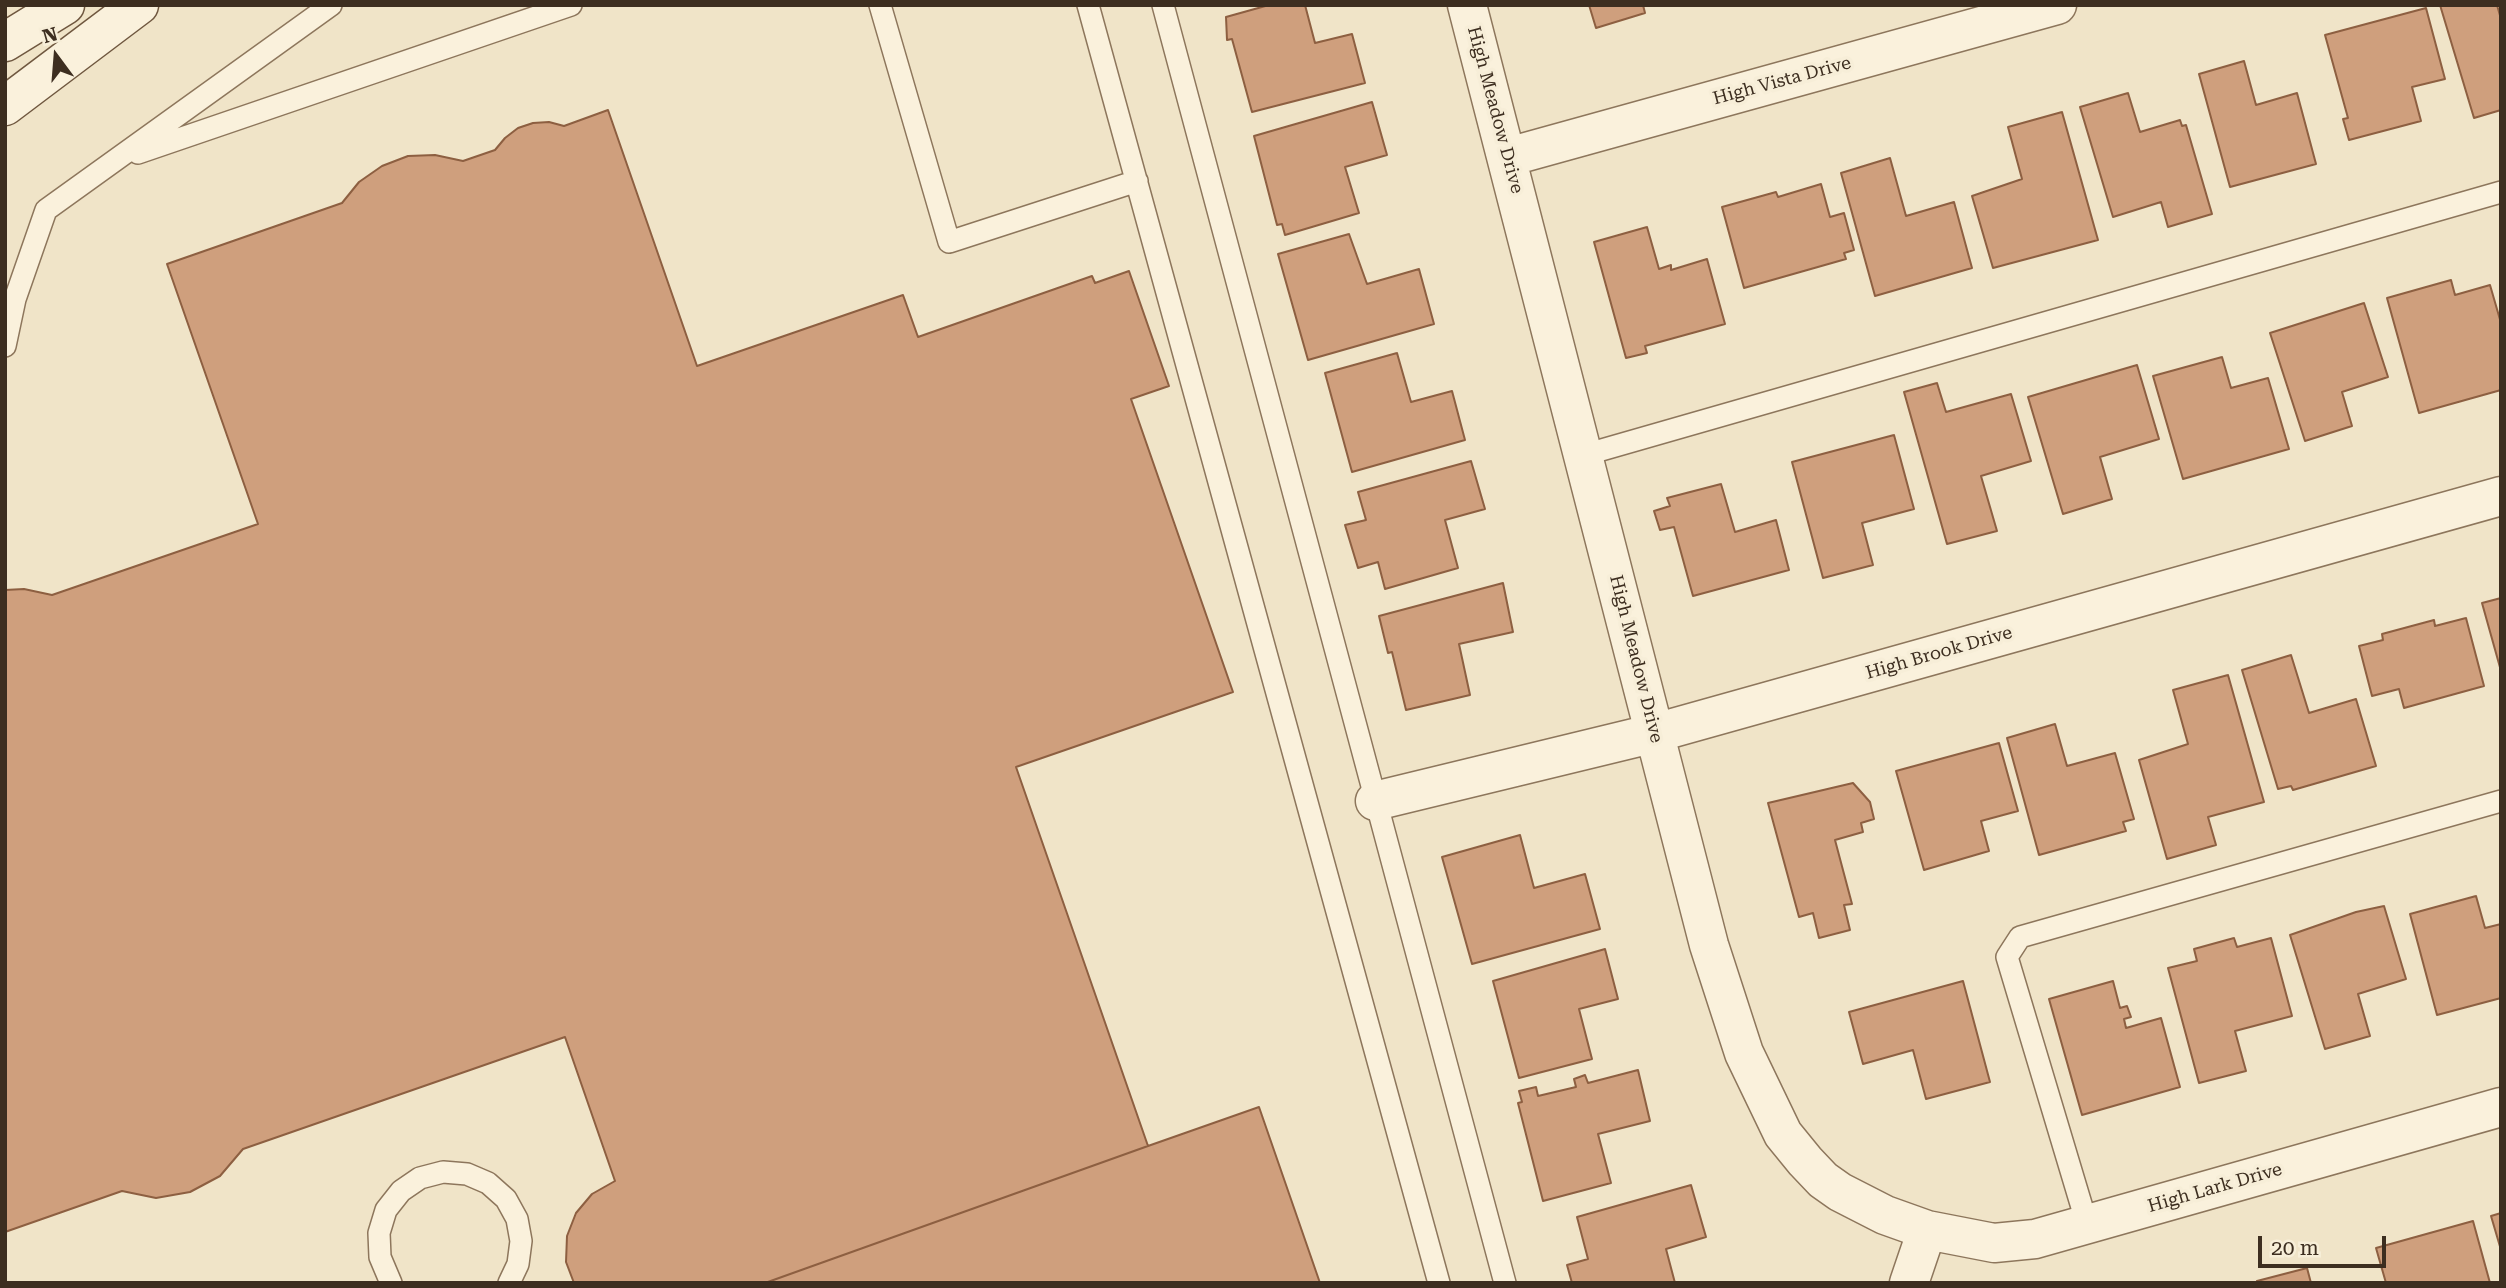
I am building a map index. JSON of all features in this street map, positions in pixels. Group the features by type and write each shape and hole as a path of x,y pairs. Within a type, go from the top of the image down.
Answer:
{"street":[{"path":"5,42 65,5"},
{"path":"5,106 139,5"},
{"name":"High Meadow Drive","path":"1467,5 1709,945 1744,1053 1783,1134 1814,1170 1840,1192 1885,1215 1927,1230"},
{"name":"High Vista Drive","path":"1508,157 2057,5"},
{"name":"High Brook Drive","path":"1375,800 1655,733 2501,496"},
{"name":"High Lark Drive","path":"1927,1230 1994,1243 2035,1239 2501,1107"},
{"path":"1909,1283 1927,1230"}],"lane":[{"path":"5,346 15,299 46,210 331,5"},
{"path":"116,160 571,5"},
{"path":"880,5 949,242 1136,181"},
{"path":"1088,5 1439,1283"},
{"path":"1163,5 1505,1283"},
{"path":"1584,455 2501,192"},
{"path":"2087,1224 2007,957 2020,937 2501,801"},
{"path":"391,1283 380,1257 379,1233 386,1210 401,1191 420,1178 443,1172 467,1174 488,1183 506,1199 517,1219 521,1241 518,1264 509,1283"}],"building":[{"path":"1269,5 1305,5 1315,43 1352,34 1365,83 1252,112 1232,39 1227,40 1226,17"},
{"path":"1589,5 1643,5 1645,13 1596,28"},
{"path":"2440,5 2497,5 2501,19 2501,110 2474,118"},
{"path":"2426,8 2445,79 2412,87 2421,121 2349,140 2343,119 2348,118 2325,35"},
{"path":"2244,61 2256,105 2297,93 2316,164 2230,187 2199,74"},
{"path":"2128,93 2140,132 2180,120 2182,126 2186,125 2212,214 2168,227 2161,202 2113,217 2080,107"},
{"path":"1372,102 1387,155 1345,167 1359,213 1285,235 1282,224 1277,225 1254,136"},
{"path":"608,110 697,366 903,295 918,337 1092,276 1095,283 1129,271 1169,386 1131,399 1233,692 1016,767 1148,1146 765,1283 574,1283 566,1262 567,1236 576,1213 592,1194 615,1181 565,1037 243,1149 220,1176 190,1192 156,1198 122,1191 5,1232 5,590 24,589 52,595 258,524 167,264 342,203 359,182 382,166 408,156 435,155 463,161 495,150 518,128 549,122 564,126"},
{"path":"2062,112 2098,240 1993,268 1972,196 2022,179 2008,127"},
{"path":"1890,158 1906,216 1954,202 1972,268 1875,296 1841,173"},
{"path":"1821,184 1830,217 1844,213 1854,250 1844,253 1846,259 1744,288 1722,207 1776,192 1778,197"},
{"path":"1647,227 1659,269 1671,265 1671,270 1707,259 1725,324 1645,346 1647,353 1626,358 1594,242"},
{"path":"1349,234 1367,284 1419,269 1434,324 1308,360 1278,254"},
{"path":"2451,280 2455,295 2490,285 2501,323 2501,390 2419,413 2387,298"},
{"path":"2364,303 2388,377 2342,392 2352,426 2305,441 2270,333"},
{"path":"1397,353 1411,402 1452,391 1465,440 1352,472 1325,373"},
{"path":"2222,357 2231,388 2268,378 2289,449 2183,479 2153,376"},
{"path":"2137,365 2159,439 2100,457 2112,499 2063,514 2028,397"},
{"path":"1937,383 1946,412 2011,394 2031,461 1981,476 1997,531 1947,544 1904,392"},
{"path":"1894,435 1914,509 1862,523 1873,565 1823,578 1792,462"},
{"path":"1471,461 1485,509 1445,520 1458,568 1385,589 1378,562 1358,568 1345,525 1366,520 1358,492"},
{"path":"1721,484 1735,532 1776,520 1789,570 1693,596 1674,527 1660,530 1654,511 1670,506 1667,498"},
{"path":"1503,583 1513,632 1459,644 1470,695 1406,710 1392,652 1388,653 1379,616"},
{"path":"2501,598 2501,671 2482,603"},
{"path":"2466,618 2484,686 2404,708 2399,689 2372,696 2359,646 2383,640 2382,634 2434,620 2435,626"},
{"path":"2291,655 2309,713 2356,699 2376,766 2293,790 2291,786 2278,789 2242,670"},
{"path":"2228,675 2264,802 2208,817 2216,845 2167,859 2139,760 2188,744 2173,690"},
{"path":"2055,724 2067,766 2115,753 2134,819 2123,822 2126,831 2039,855 2007,738"},
{"path":"1999,743 2018,811 1981,821 1989,851 1924,870 1896,771"},
{"path":"1853,783 1870,802 1874,819 1861,823 1863,832 1835,840 1852,904 1844,905 1850,930 1819,938 1813,913 1799,917 1768,803"},
{"path":"1520,835 1534,888 1585,874 1600,929 1472,964 1442,857"},
{"path":"2476,896 2485,928 2501,924 2501,998 2437,1015 2410,914"},
{"path":"2384,906 2406,979 2358,994 2370,1036 2325,1049 2290,935 2356,912"},
{"path":"2234,938 2237,947 2271,938 2292,1016 2235,1031 2246,1071 2199,1083 2168,968 2197,961 2194,949"},
{"path":"1605,949 1618,999 1579,1009 1592,1059 1519,1078 1493,981"},
{"path":"1963,981 1990,1082 1926,1099 1913,1050 1863,1064 1849,1012"},
{"path":"2113,981 2120,1008 2127,1006 2131,1017 2124,1019 2126,1028 2161,1018 2180,1087 2082,1115 2049,999"},
{"path":"1638,1070 1650,1121 1598,1134 1611,1183 1543,1201 1518,1103 1522,1102 1519,1091 1536,1087 1538,1096 1576,1087 1574,1079 1585,1075 1588,1083"},
{"path":"1259,1107 1320,1283 765,1283 1148,1146"},
{"path":"1691,1185 1706,1237 1666,1249 1675,1283 1572,1283 1567,1265 1588,1259 1577,1217"},
{"path":"2501,1213 2501,1250 2491,1216"},
{"path":"2473,1221 2490,1283 2386,1283 2376,1248"},
{"path":"2307,1268 2311,1283 2257,1281"}]}
